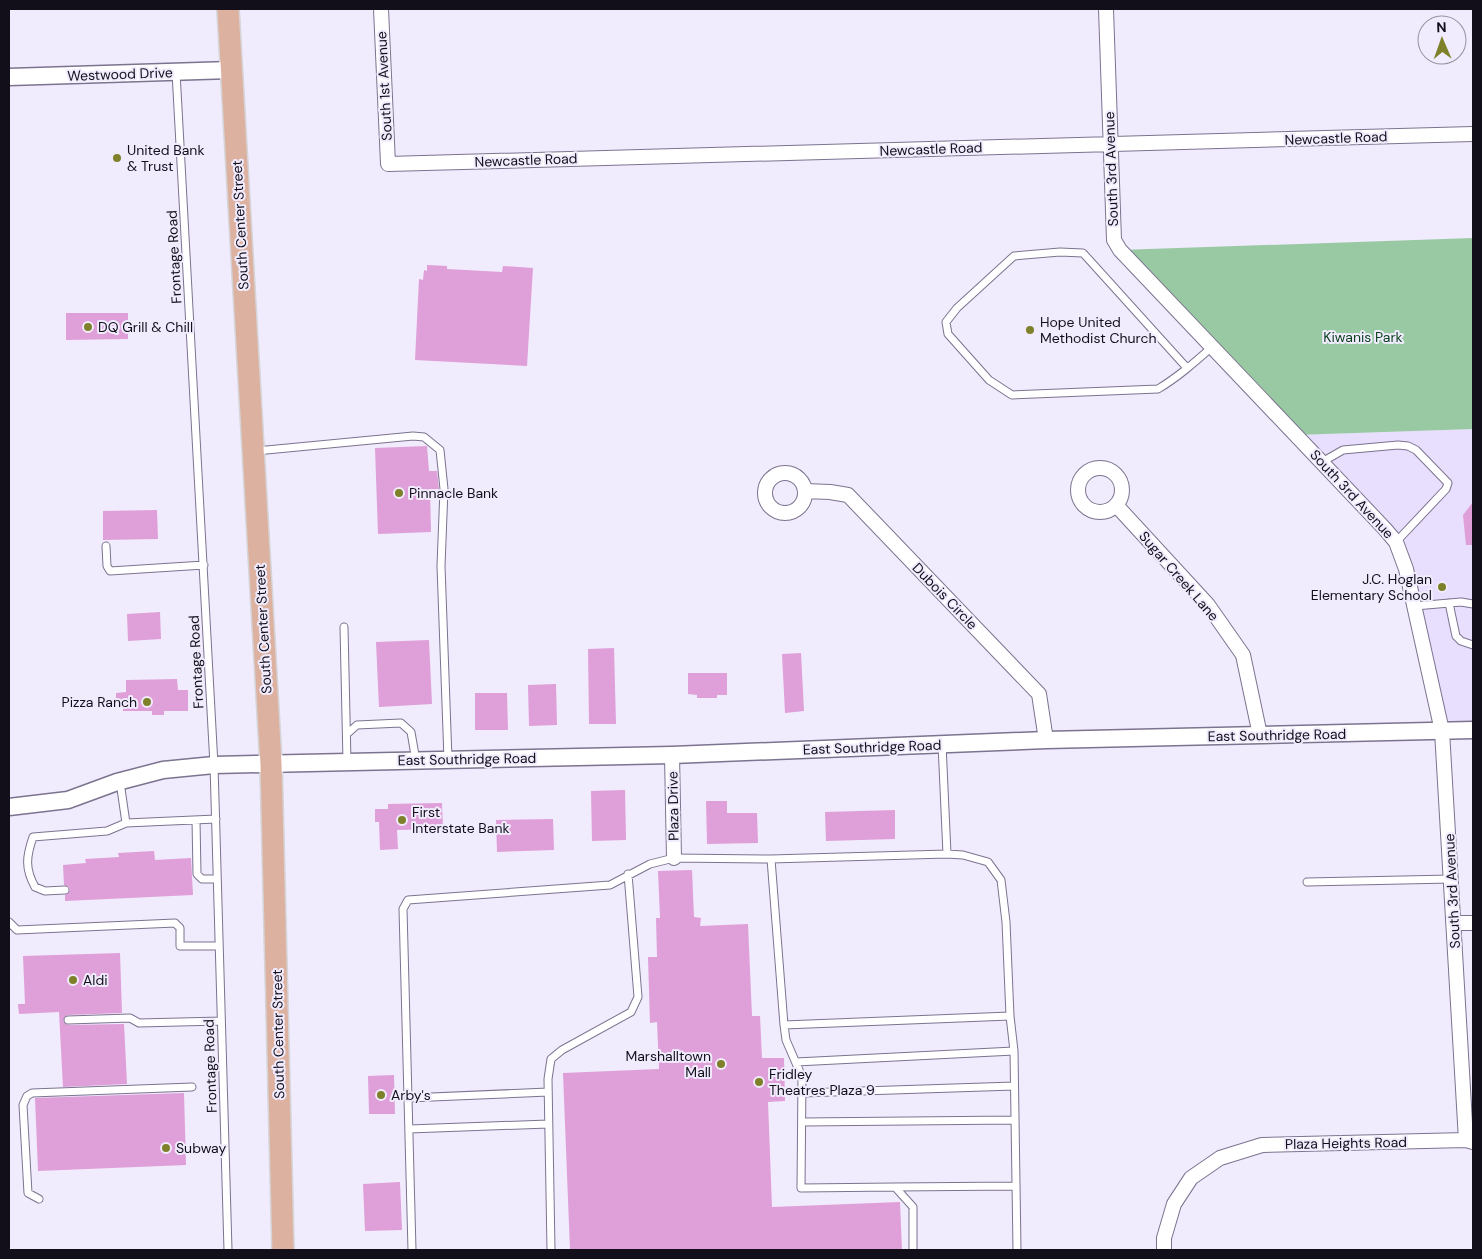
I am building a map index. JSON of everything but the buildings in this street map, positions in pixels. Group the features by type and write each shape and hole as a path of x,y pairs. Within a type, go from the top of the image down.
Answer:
{"main road":[{"name":"South Center Street","path":"228,9 271,764 283,1250"}],"street":[{"name":"South 1st Avenue","path":"381,9 388,164"},
{"name":"South 3rd Avenue","path":"1106,9 1114,240 1120,250 1396,542 1415,606 1442,731 1470,1141"},
{"name":"Westwood Drive","path":"9,77 231,70"},
{"name":"Newcastle Road","path":"388,164 1473,134"},
{"name":"Dubois Circle","path":"805,491 830,492 848,496 1039,694 1046,740"},
{"name":"Sugar Creek Lane","path":"1116,505 1208,606 1243,655 1260,735"},
{"name":"East Southridge Road","path":"9,807 68,800 120,782 163,770 214,765 672,755 1046,740 1473,730"},
{"name":"Plaza Drive","path":"672,755 674,858"},
{"path":"1454,923 1473,923"},
{"name":"Plaza Heights Road","path":"1164,1250 1164,1238 1174,1204 1190,1178 1220,1158 1262,1144 1470,1141"}],"lane":[{"name":"Frontage Road","path":"176,72 214,765 228,1250"},
{"path":"1187,368 1083,253 1060,252 1014,256 957,308 946,322 948,334 989,380 1012,395 1158,389 1187,368 1212,347"},
{"path":"253,452 412,436 424,438 440,450 444,489 441,566 448,760"},
{"path":"1322,462 1343,450 1398,445 1416,450 1444,477 1448,483 1443,493 1396,542"},
{"path":"106,546 106,566 110,570 204,565"},
{"path":"1449,603 1456,636 1461,642 1473,645"},
{"path":"1415,606 1449,603 1473,604"},
{"path":"344,627 348,733 347,762"},
{"path":"348,733 357,725 401,723 411,732 416,760"},
{"path":"942,744 947,854"},
{"path":"120,782 126,823"},
{"path":"193,884 199,878 196,820"},
{"path":"64,890 45,891 35,887 27,872 28,849 33,837 106,831 126,823 216,820"},
{"path":"412,1250 403,909 408,900 601,886 610,884 650,864 674,858 771,859 947,854 963,855 988,862 1000,880 1006,922 1010,1016 1014,1051 1017,1250"},
{"path":"771,859 786,1040 802,1077 801,1188 1016,1186"},
{"path":"551,1250 548,1092 551,1059 562,1050 632,1012 638,997 628,874"},
{"path":"199,878 217,879"},
{"path":"1307,882 1451,879"},
{"path":"9,922 17,930 175,923 180,928 180,946 219,946"},
{"path":"784,1025 1010,1016"},
{"path":"68,1020 130,1018 139,1023 221,1021"},
{"path":"796,1062 1014,1051"},
{"path":"802,1093 1014,1086"},
{"path":"39,1199 28,1193 23,1106 27,1096 32,1092 192,1087"},
{"path":"408,1098 548,1092"},
{"path":"802,1122 1015,1120"},
{"path":"409,1129 548,1124"},
{"path":"895,1187 913,1207 913,1250"}],"shaded area":[{"name":"J.C. Hoglan Elementary School","path":"1473,429 1473,730 1442,731 1401,554 1296,435"}],"green space":[{"name":"Kiwanis Park","path":"1473,238 1473,429 1296,435 1120,250"}],"place":[{"name":"United Bank & Trust","path":"117,158"},
{"name":"DQ Grill & Chill","path":"88,327"},
{"name":"Hope United Methodist Church","path":"1030,330"},
{"name":"Pinnacle Bank","path":"399,493"},
{"name":"J.C. Hoglan Elementary School","path":"1442,587"},
{"name":"Pizza Ranch","path":"147,702"},
{"name":"First Interstate Bank","path":"402,820"},
{"name":"Aldi","path":"73,980"},
{"name":"Marshalltown Mall","path":"721,1064"},
{"name":"Fridley Theatres Plaza 9","path":"759,1082"},
{"name":"Arby's","path":"381,1095"},
{"name":"Subway","path":"166,1148"}]}
